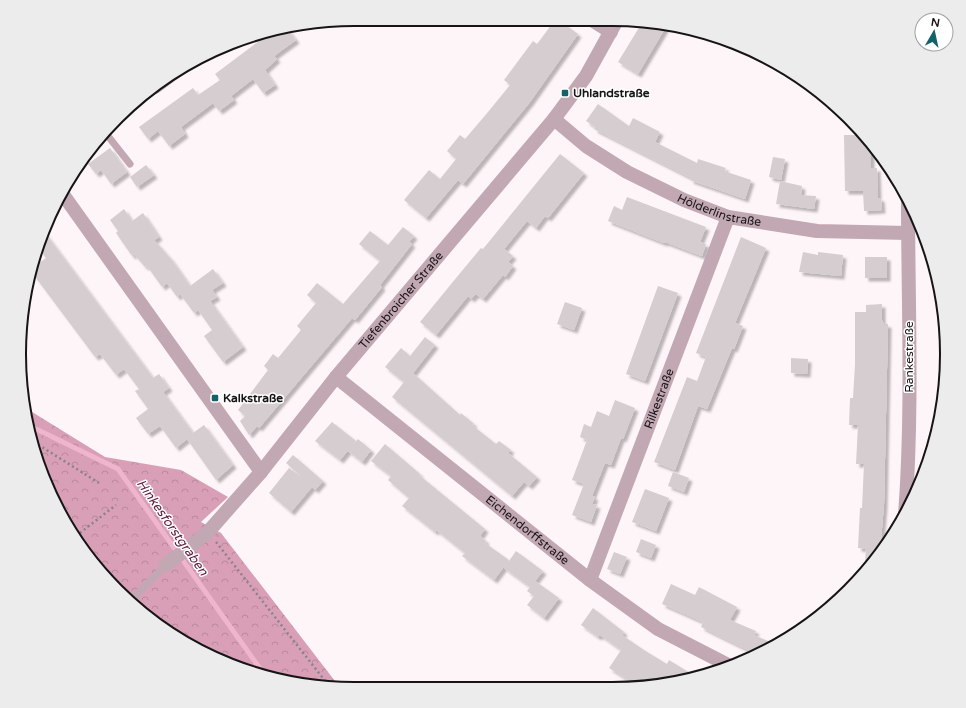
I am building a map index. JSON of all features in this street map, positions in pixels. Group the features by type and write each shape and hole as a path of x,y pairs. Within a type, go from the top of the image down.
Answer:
{"street":[{"name":"Tiefenbroicher Straße","path":"166,565 208,532 261,472 336,377 554,119 586,76 614,26"},
{"name":"Hölderlinstraße","path":"554,119 586,146 627,172 684,200 728,217 817,231 908,233"},
{"path":"66,198 261,472"},
{"name":"Rankestraße","path":"906,499 908,469 908,213"},
{"name":"Rilkestraße","path":"590,580 728,217"},
{"name":"Eichendorffstraße","path":"336,377 590,580 658,629 723,663"}],"lane":[{"path":"108,137 130,164"},
{"path":"135,598 166,565"}],"path":[{"path":"39,445 98,483"},
{"path":"79,533 116,505"},
{"path":"208,532 325,680"}],"green space":[{"path":"31,411 105,457 181,470 228,497 201,522 221,533 335,681 290,676 249,665 228,657 172,627 138,601 107,570 81,536 70,518 51,480 43,459"}],"building":[{"path":"550,26 567,26 578,34 530,102 463,184 458,180 426,218 404,200 429,170 440,179 456,159 447,151 460,135 465,139 488,112 510,85 504,80 533,41 537,44"},
{"path":"639,28 664,30 638,74 618,62"},
{"path":"290,32 296,40 274,56 277,59 265,70 275,85 263,93 253,79 231,96 234,100 219,111 213,103 181,127 185,134 169,146 158,131 148,139 139,127 193,88 198,95 220,80 215,74 261,39"},
{"path":"598,104 629,126 633,118 660,132 655,142 697,163 698,159 726,168 724,171 751,180 745,199 690,180 691,178 594,129 595,127 586,121"},
{"path":"844,135 856,135 871,153 871,168 877,168 878,198 881,198 882,210 864,211 863,191 845,191"},
{"path":"110,148 127,172 111,184 101,170 96,174 88,164"},
{"path":"560,154 584,173 548,218 545,216 536,228 527,221 504,249 513,256 508,262 513,266 505,277 503,275 483,299 476,294 471,299 468,296 436,335 420,322 481,248 483,249"},
{"path":"773,157 785,159 781,180 769,177"},
{"path":"146,165 154,175 137,187 130,177"},
{"path":"780,181 802,186 801,195 816,196 814,209 776,204"},
{"path":"627,197 706,227 700,242 706,244 702,256 608,221 614,206 622,210"},
{"path":"124,209 132,221 143,213 159,237 154,240 171,259 190,286 213,269 223,283 212,290 217,297 210,301 243,347 223,362 204,336 212,330 198,310 194,313 180,294 177,297 167,283 162,287 147,266 145,267 134,254 132,256 116,233 118,231 110,220"},
{"path":"403,227 414,236 409,242 412,244 380,285 382,287 355,320 352,318 259,428 257,426 249,435 240,421 245,416 238,410 268,370 264,366 273,354 278,358 301,330 297,326 316,303 307,295 317,283 343,304 380,261 359,244 370,231 388,245"},
{"path":"48,237 153,378 159,374 169,388 163,392 193,433 204,425 233,465 216,480 187,439 176,448 160,426 148,434 136,418 148,409 135,391 139,389 124,369 116,375 100,354 95,357 35,277 39,263 46,258 42,253"},
{"path":"741,237 766,248 735,323 743,326 734,349 732,348 707,409 698,406 675,470 654,462 687,377 697,381 706,357 696,353"},
{"path":"803,252 818,255 818,252 843,255 841,276 799,272"},
{"path":"865,257 887,257 887,278 865,278"},
{"path":"658,286 678,293 645,381 626,374"},
{"path":"565,302 582,308 574,330 557,324"},
{"path":"882,304 882,320 884,324 888,324 884,504 881,542 865,563 866,549 858,548 864,464 856,464 858,425 849,425 850,398 853,398 855,364 855,312 866,312 866,305"},
{"path":"425,337 435,345 413,373 460,415 461,413 474,424 472,425 496,444 499,441 511,450 508,453 537,477 529,486 524,482 512,496 392,397 404,382 385,367 401,348 410,356"},
{"path":"791,358 808,359 807,374 791,373"},
{"path":"615,400 635,408 623,439 621,438 611,465 605,463 592,496 595,497 592,504 597,505 591,522 572,515 584,484 572,480 587,440 580,437 584,424 591,427 597,411 609,416"},
{"path":"332,422 356,441 340,460 315,441"},
{"path":"358,439 371,450 362,462 348,451"},
{"path":"385,444 420,474 419,475 485,529 480,536 486,541 485,543 509,560 494,580 462,556 465,553 402,506 409,498 388,480 391,476 371,461"},
{"path":"293,455 323,481 315,490 312,487 291,512 269,493 289,468 303,478 286,463"},
{"path":"673,472 689,478 684,492 668,486"},
{"path":"645,489 669,498 656,531 632,522"},
{"path":"641,539 656,545 651,558 636,552"},
{"path":"516,551 543,571 535,581 559,598 544,618 527,605 534,596 527,591 530,587 504,568"},
{"path":"614,552 627,557 620,574 607,569"},
{"path":"671,584 695,595 699,587 737,607 730,620 756,631 754,635 769,642 750,651 701,627 703,622 662,604"},
{"path":"593,608 624,632 622,635 644,650 667,664 669,660 690,673 655,679 645,680 641,678 639,680 630,681 609,668 621,650 600,635 598,637 581,625"}],"waterway":[{"name":"Hinkesforstgraben","path":"34,428 118,469 260,668"}],"place":[{"name":"Uhlandstraße","path":"565,93"},
{"name":"Kalkstraße","path":"215,398"}]}
